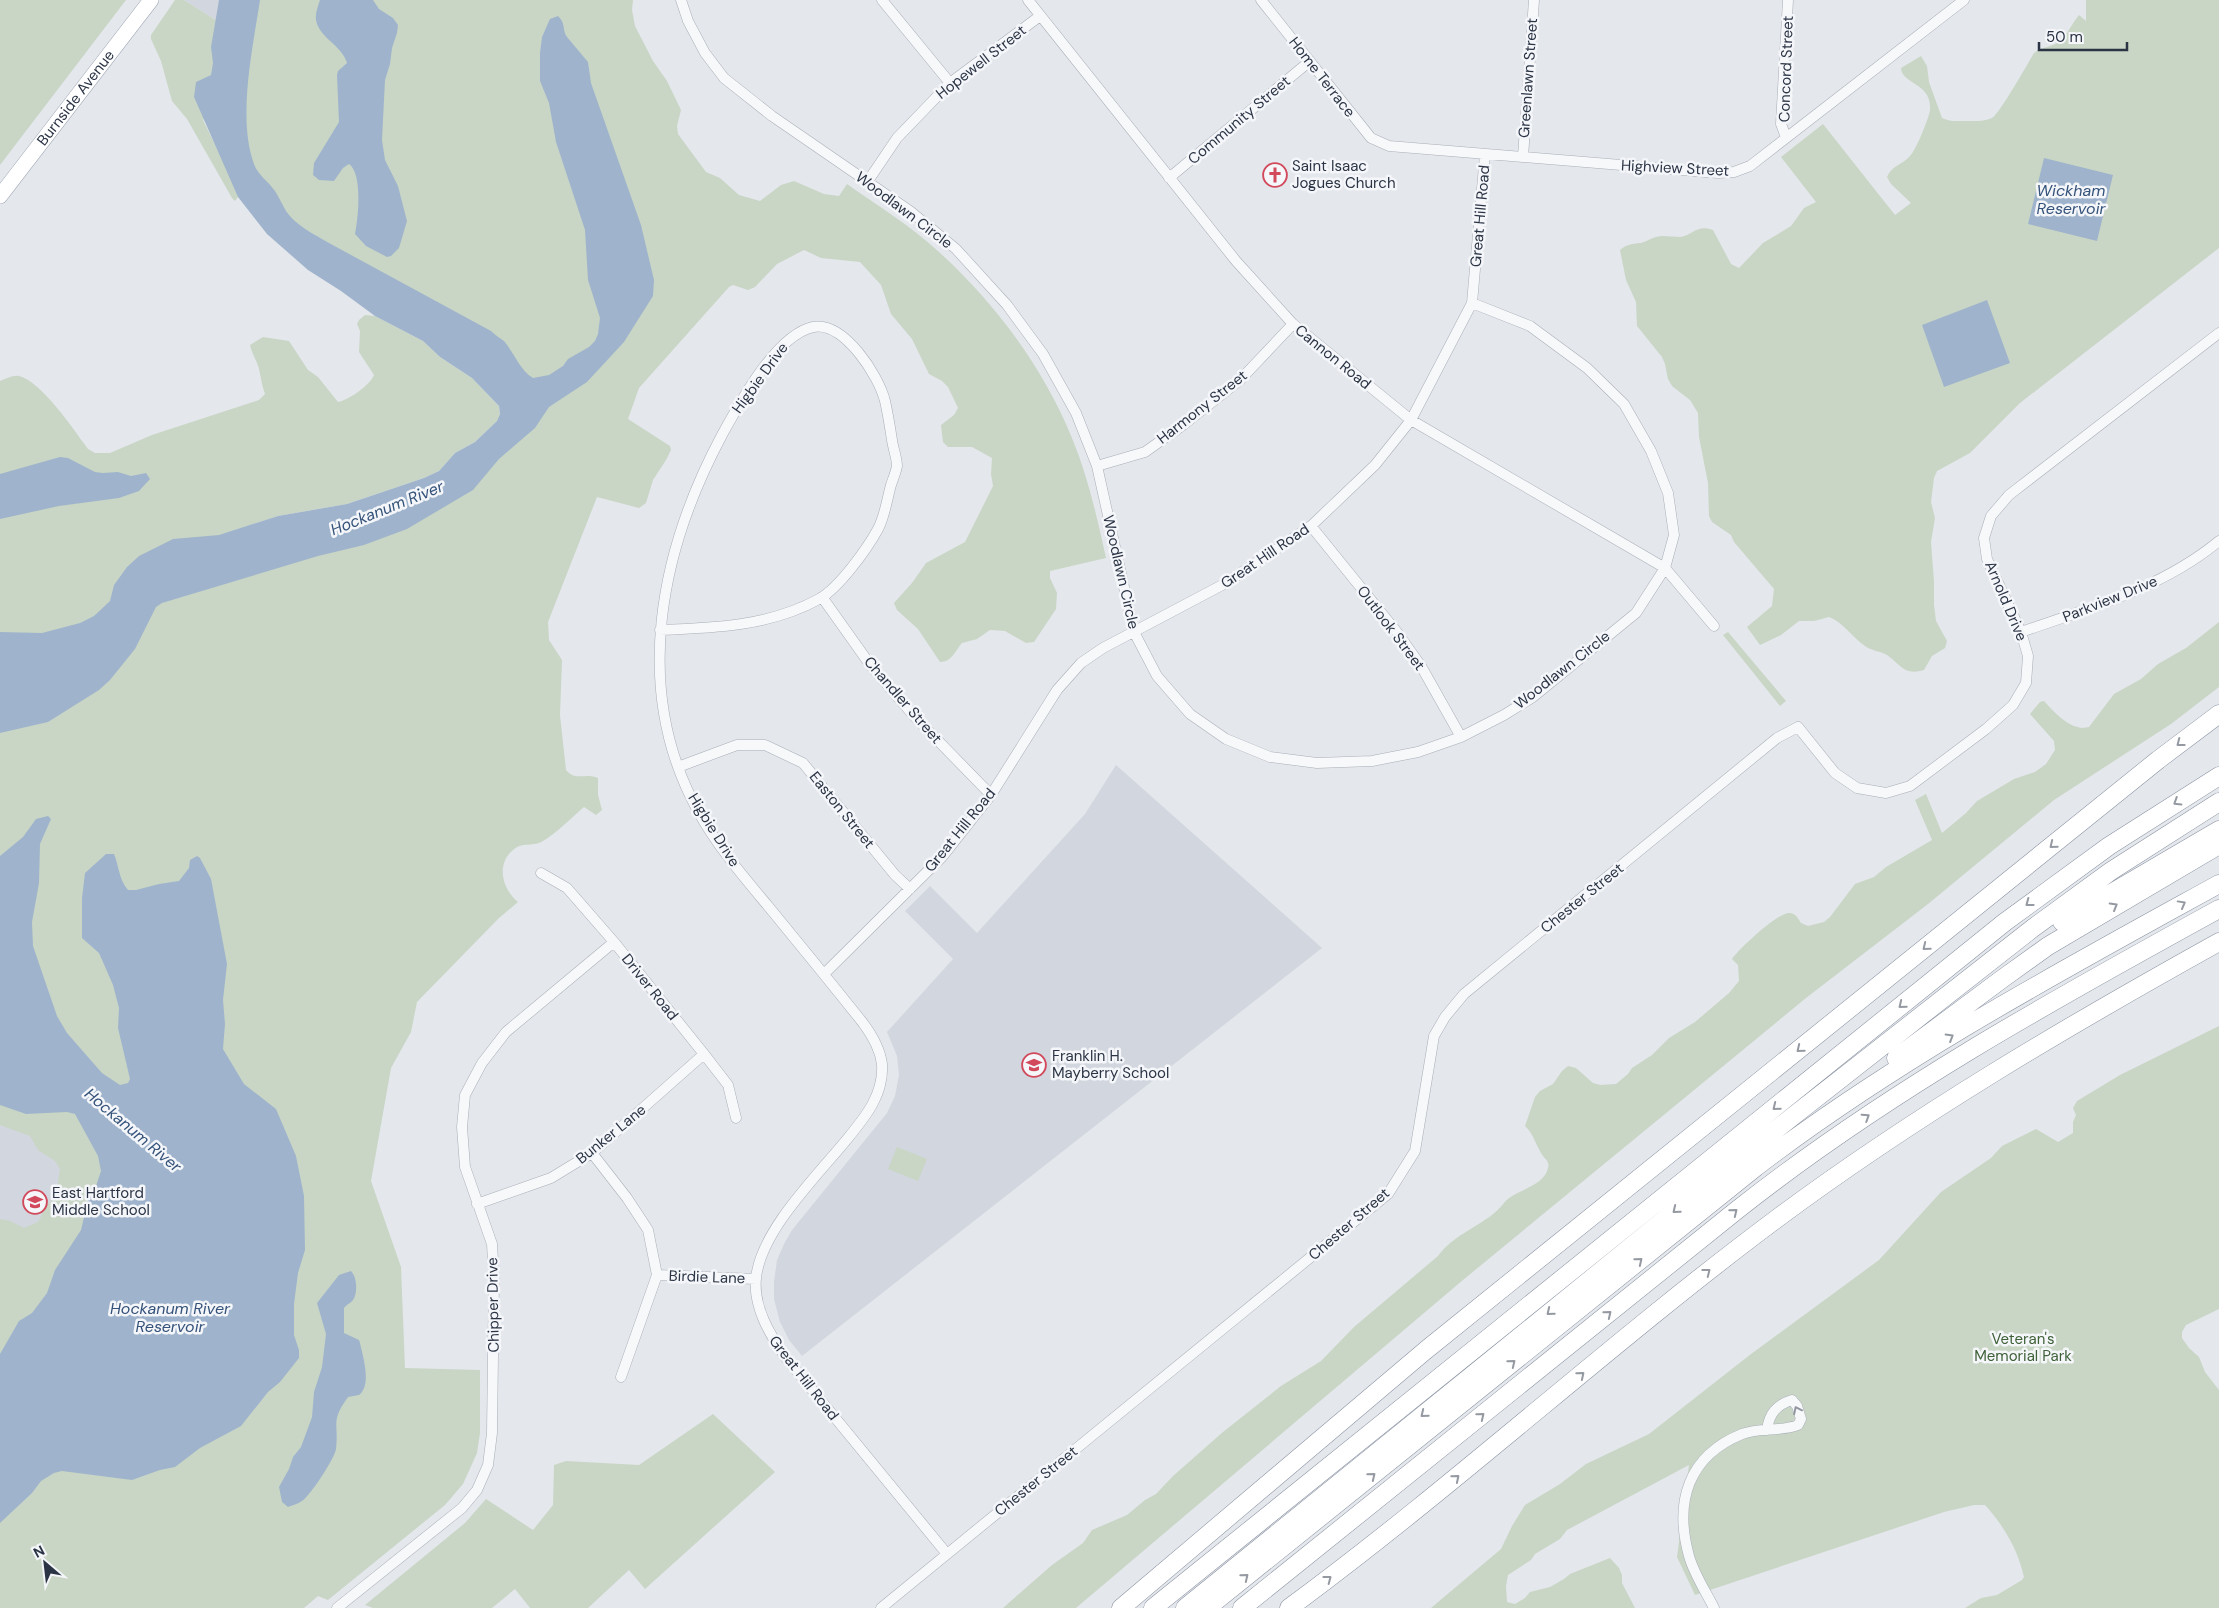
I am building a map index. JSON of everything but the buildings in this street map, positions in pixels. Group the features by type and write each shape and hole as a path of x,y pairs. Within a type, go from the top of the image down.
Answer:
{"highway":[{"path":"1121,1608 1436,1341 2143,772 2219,714"},
{"path":"1153,1608 2017,913 2116,841 2219,776"},
{"path":"1185,1608 1754,1146 1892,1038 2072,898 2146,847 2219,802"},
{"path":"1892,1038 1930,1017 1999,966 2062,923 2219,830"},
{"path":"1835,1110 1875,1075 2033,956 2086,922 2219,845"},
{"path":"1207,1608 1756,1167 1835,1110 1986,1015 2219,884"},
{"path":"1242,1608 1729,1216 1816,1151 1889,1101 1960,1056 2219,909"},
{"path":"1289,1608 1437,1494 1701,1277 1834,1177 1907,1126 2008,1062 2219,942"},
{"path":"1174,1608 1281,1523 1328,1492"}],"main road":[{"name":"Burnside Avenue","path":"0,196 151,0"}],"street":[{"name":"Woodlawn Circle","path":"681,0 688,21 705,53 724,78 772,116 910,211 956,249 1007,305 1043,354 1076,413 1097,466 1134,632 1157,676 1190,714 1226,739 1270,757 1317,763 1372,762 1418,752 1461,737 1504,715 1533,697 1636,613 1665,568 1674,535 1668,493 1651,451 1624,404 1587,368 1530,326 1472,303"},
{"path":"882,0 950,83"},
{"name":"Cannon Road","path":"1028,0 1236,261 1293,324 1411,420 1665,568 1714,626"},
{"name":"Home Terrace","path":"1261,0 1371,138 1389,146"},
{"name":"Greenlawn Street","path":"1523,157 1534,0"},
{"name":"Concord Street","path":"1786,137 1781,124 1788,0"},
{"name":"Highview Street","path":"1389,146 1718,173 1734,172 1750,166 1964,0"},
{"name":"Hopewell Street","path":"868,181 897,138 950,83 1040,16"},
{"name":"Community Street","path":"1169,178 1310,61"},
{"name":"Great Hill Road","path":"946,1554 770,1335 759,1308 756,1279 763,1250 778,1222 862,1121 873,1104 880,1087 882,1063 876,1043 864,1023 824,974 942,857 991,796 1057,690 1081,663 1134,632 1226,583 1311,526 1375,465 1411,420 1472,303 1486,155"},
{"name":"Harmony Street","path":"1097,466 1145,452 1183,425 1240,380 1293,324"},
{"name":"Higbie Drive","path":"660,630 718,628 755,622 790,612 822,597 855,564 879,527 897,466 885,398 862,357 840,333 816,326 793,335 773,356 736,409 706,466 685,517 671,563 660,630 660,692 678,767 698,811 720,846 824,974"},
{"name":"Arnold Drive","path":"1798,727 1835,773 1857,788 1886,793 1910,786 1986,729 2013,705 2026,683 2028,656 2021,632 1988,559 1984,538 1991,516 2010,495 2219,333"},
{"name":"Outlook Street","path":"1311,526 1396,631 1421,666 1461,737"},
{"name":"Parkview Drive","path":"2021,632 2122,597 2167,576 2219,541"},
{"name":"Chandler Street","path":"822,597 871,666 908,709 991,796"},
{"name":"Chester Street","path":"881,1608 1388,1194 1415,1151 1434,1036 1445,1017 1464,994 1777,738 1798,727"},
{"name":"Easton Street","path":"678,767 737,745 765,746 803,763 895,874 910,889"},
{"name":"Driver Road","path":"541,873 567,888 614,942 704,1054 728,1085 736,1118"},
{"name":"Chipper Drive","path":"337,1608 462,1508 477,1490 488,1465 492,1433 494,1278 492,1244 465,1168 462,1126 465,1095 482,1063 506,1032 614,942"},
{"name":"Bunker Lane","path":"477,1204 551,1178 592,1153 704,1054"},
{"path":"592,1153 627,1198 648,1230 658,1275 621,1377"},
{"name":"Birdie Lane","path":"658,1275 756,1279"},
{"path":"1714,1608 1689,1558 1683,1527 1684,1498 1694,1471 1714,1449 1743,1433 1767,1430"}],"shaded area":[{"path":"184,0 241,0 236,33"},
{"name":"Franklin H. Mayberry School","path":"1116,765 1322,948 802,1356 789,1340 780,1322 774,1299 777,1260 792,1230 887,1113 895,1096 899,1075 897,1056 887,1032 953,959 905,911 930,886 977,933 1085,814"},
{"name":"East Hartford Middle School","path":"0,1113 78,1169 0,1292"}],"green space":[{"path":"0,0 126,0 0,165"},
{"path":"175,0 184,0 236,33 241,0 633,0 632,10 635,26 653,61 667,81 681,110 677,126 678,134 706,172 720,178 739,195 760,201 781,185 794,181 824,194 839,196 847,184 906,225 928,243 960,272 998,315 1032,361 1047,386 1072,438 1096,512 1106,558 1050,571 1050,578 1057,593 1056,609 1034,642 1026,643 1005,631 990,630 977,639 962,643 953,656 944,662 940,662 918,629 897,610 894,603 912,583 926,563 965,542 993,486 991,474 992,458 972,447 948,447 943,442 941,425 954,415 958,408 948,387 942,381 929,374 912,339 891,314 881,285 860,262 821,258 804,250 777,264 755,287 748,290 733,285 729,287 639,388 628,419 670,446 671,450 653,480 646,503 639,508 597,497 548,622 549,640 562,660 560,715 566,770 570,774 577,776 593,776 598,778 598,795 602,810 596,815 584,807 543,841 517,847 510,853 503,867 504,882 518,902 499,918 417,1002 411,1032 391,1068 371,1181 401,1267 405,1368 480,1370 480,1433 477,1453 463,1484 445,1505 328,1600 318,1596 304,1608 0,1608 0,1219 10,1221 24,1228 38,1222 47,1205 56,1196 60,1169 55,1161 38,1150 30,1136 0,1125 0,381 16,376 28,380 38,387 57,408 88,449 95,453 110,453 152,435 259,400 265,394 258,366 250,345 263,337 289,341 308,370 318,377 338,402 348,398 359,392 374,375 359,352 360,331 357,324 365,315 375,316 423,341 440,357 472,378 499,406 500,414 497,421 475,442 455,453 439,471 424,478 347,504 278,516 221,535 399,506 519,411 314,253 202,118 230,175 238,197 235,201 232,198 187,119 172,101 161,61 151,39 151,35"},
{"path":"2086,0 2219,0 2219,248 2020,403 1970,453 1937,471 1934,478 1931,502 1935,518 1931,542 1934,605 1936,621 1947,641 1945,648 1932,656 1924,670 1907,671 1887,655 1865,646 1839,623 1829,617 1814,621 1799,621 1781,635 1760,645 1747,627 1772,606 1774,589 1734,542 1731,535 1712,522 1709,516 1708,483 1699,437 1698,413 1690,400 1672,386 1662,357 1637,326 1636,302 1626,280 1620,250 1627,245 1656,237 1680,237 1699,229 1707,228 1713,230 1731,264 1739,268 1763,243 1791,226 1804,208 1816,202 1781,157 1823,124 1895,215 1911,203 1891,184 1887,177 1894,167 1913,153 1930,110 1926,94 1906,78 1901,68 1921,56 1927,66 1929,82 1942,118 1956,121 1979,121 1992,118 2001,108 2034,53 2060,41 2079,15 2086,21"},
{"path":"2219,622 2219,687 2171,724 2054,800 1928,904 1806,998 1463,1280 1076,1608 1003,1608 1052,1565 1083,1543 1092,1530 1127,1515 1145,1500 1156,1494 1173,1476 1223,1432 1281,1386 1321,1361 1354,1327 1451,1243 1486,1220 1509,1198 1532,1186 1542,1178 1546,1174 1548,1163 1525,1126 1535,1097 1540,1091 1553,1084 1568,1066 1576,1068 1593,1083 1600,1085 1616,1084 1632,1068 1652,1055 1669,1038 1695,1022 1729,993 1739,981 1738,965 1732,959 1768,924 1790,913 1795,915 1801,923 1808,926 1824,922 1855,884 1874,877 1886,867 1932,840 1915,800 1926,794 1942,833 1977,801 2014,779 2035,772 2046,764 2055,750 2054,741 2030,714 2040,702 2044,701 2070,724 2076,727 2089,727 2114,694 2141,679 2158,664 2186,648"},
{"path":"1728,632 1786,701 1780,706 1723,635"},
{"name":"Veteran's Memorial Park","path":"2219,1026 2219,1309 2186,1325 2182,1332 2182,1338 2199,1357 2205,1372 2219,1390 2219,1608 1965,1608 1981,1598 1997,1595 2024,1577 2018,1557 2009,1539 1985,1505 1974,1505 1944,1512 1695,1595 1677,1557 1689,1465 1567,1530 1560,1539 1535,1554 1531,1560 1508,1575 1506,1586 1507,1602 1515,1604 1525,1598 1530,1592 1550,1587 1570,1574 1610,1558 1619,1568 1622,1575 1622,1583 1635,1608 1431,1608 1501,1549 1525,1505 1560,1484 1586,1464 1649,1434 1751,1354 1879,1260 1941,1192 1991,1158 2002,1146 2036,1129 2058,1142 2073,1133 2073,1122 2076,1115 2073,1108 2077,1101 2120,1075"},
{"path":"897,1147 927,1159 918,1181 888,1169"},
{"path":"713,1414 775,1472 645,1589 629,1570 588,1608 530,1608 515,1589 492,1608 373,1608 365,1605 465,1523 486,1499 533,1530 553,1505 554,1465 566,1461 639,1465"}],"water":[{"name":"Hockanum River","path":"219,0 260,0 248,82 247,126 249,146 256,168 275,191 290,216 306,229 329,243 491,331 504,341 521,366 533,378 549,375 563,366 568,359 589,347 595,341 598,334 600,318 588,280 585,230 556,142 549,103 540,81 542,37 550,19 558,16 562,21 567,37 588,62 591,83 641,225 654,280 653,296 624,342 587,382 549,407 535,428 499,459 473,490 407,529 364,545 318,556 162,603 156,607 135,649 110,680 99,690 48,722 0,733 0,632 42,633 80,623 94,616 110,601 114,585 127,567 139,556 173,539 219,535 278,516 347,504 424,478 439,471 455,453 475,442 497,421 500,414 499,406 472,378 440,357 423,341 375,316 308,270 267,234 238,197 194,97 196,82 211,75 213,63 211,47"},
{"path":"320,0 373,0 379,9 393,18 398,25 385,80 382,140 385,160 398,186 407,221 399,248 391,256 387,257 366,246 355,234 358,187 353,169 349,164 343,168 334,181 319,180 313,175 314,163 339,122 337,75 338,71 347,63 340,51 321,32 318,26 316,15"},
{"name":"Wickham Reservoir","path":"2044,158 2113,175 2097,241 2028,224"},
{"path":"1987,300 2010,363 1944,387 1922,325"},
{"path":"60,457 68,458 95,472 118,472 131,476 146,473 150,479 139,491 119,498 59,506 0,519 0,474"},
{"name":"Hockanum River Reservoir","path":"48,816 51,819 40,844 39,883 32,922 33,946 57,1016 67,1033 102,1073 120,1085 128,1083 130,1079 118,1028 119,1008 113,985 99,953 82,938 82,898 85,873 106,854 114,854 125,886 128,890 136,890 179,881 189,868 190,860 197,856 200,858 211,879 227,964 223,1000 225,1024 223,1049 244,1084 276,1109 296,1156 304,1196 305,1250 298,1273 294,1304 294,1335 299,1350 299,1358 280,1382 268,1392 241,1426 200,1448 175,1467 132,1480 62,1471 54,1473 41,1481 32,1493 0,1523 0,1354 19,1321 32,1313 47,1293 55,1270 81,1230 88,1200 96,1186 101,1171 98,1156 75,1114 67,1112 26,1114 0,1105 0,856 23,837 36,819"},
{"path":"351,1271 355,1277 356,1289 355,1297 344,1308 344,1333 359,1340 366,1370 365,1385 359,1395 348,1397 342,1405 336,1423 337,1440 335,1454 322,1476 306,1498 288,1507 282,1502 279,1487 293,1457 301,1447 312,1417 314,1392 322,1367 326,1334 317,1303 339,1275"}],"place":[{"name":"Saint Isaac Jogues Church","path":"1275,175"},
{"name":"Franklin H. Mayberry School","path":"1034,1065"},
{"name":"East Hartford Middle School","path":"35,1202"}]}
